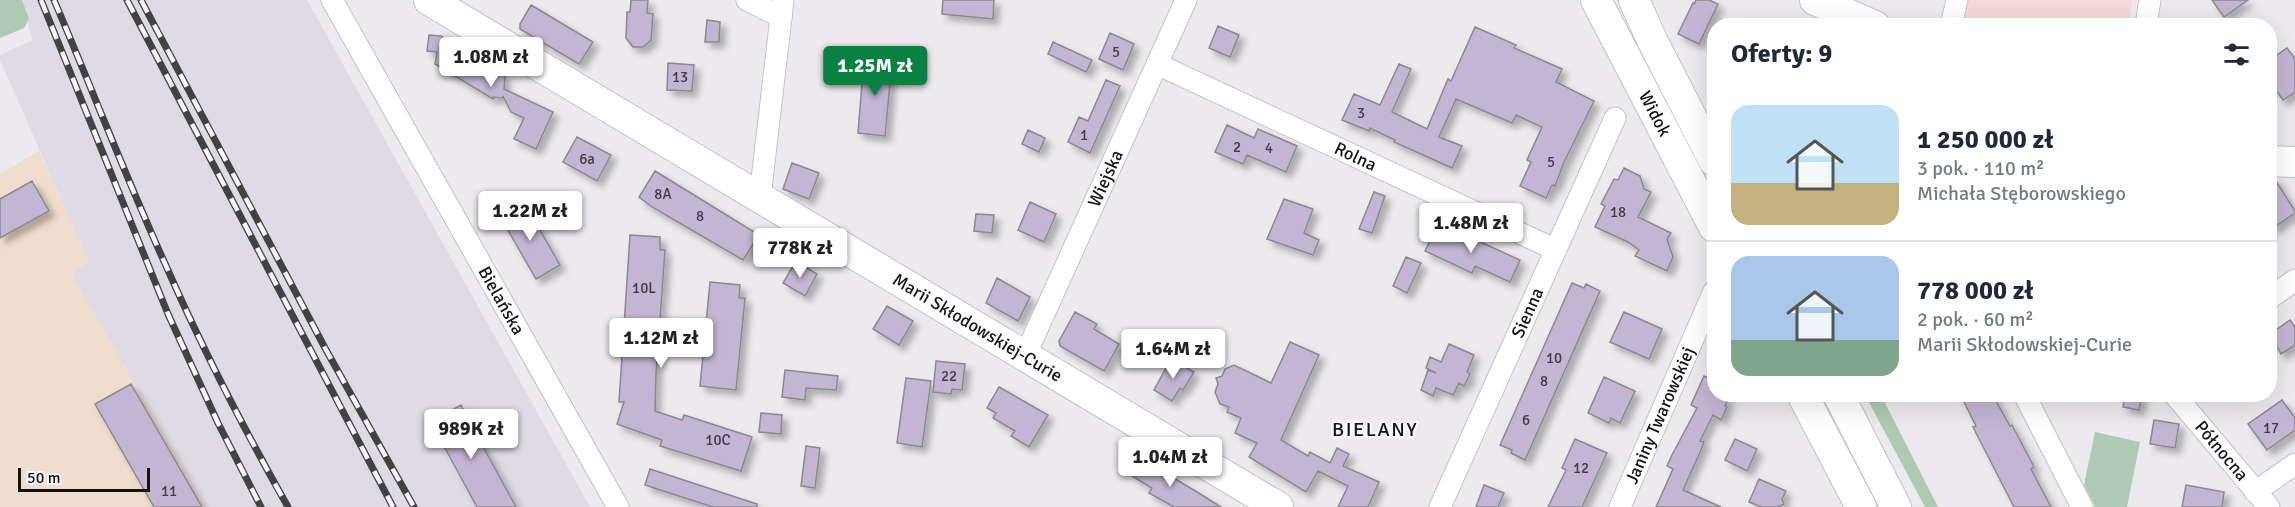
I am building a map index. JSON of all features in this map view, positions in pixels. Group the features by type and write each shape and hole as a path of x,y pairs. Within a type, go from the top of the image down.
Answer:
{"street":[{"name":"Bielańska","path":"332,0 618,507"},
{"name":"Marii Skłodowskiej-Curie","path":"429,0 1278,507"},
{"path":"747,0 782,9 760,197"},
{"name":"Wiejska","path":"1024,356 1186,0"},
{"name":"Widok","path":"1596,0 1707,214"},
{"name":"Widok","path":"1634,0 1707,147"},
{"path":"1815,0 1857,18"},
{"path":"1953,18 1957,0"},
{"path":"2147,18 2150,0"},
{"name":"Rolna","path":"1157,64 1554,249"},
{"name":"Sienna","path":"1440,507 1554,249 1615,118"},
{"path":"2277,161 2295,162"},
{"path":"2277,293 2295,280"},
{"name":"Janiny Twarowskiej","path":"1620,507 1707,307"},
{"path":"1806,402 1861,507"},
{"path":"1842,402 1896,507"},
{"path":"2028,402 2082,507"},
{"name":"Północna","path":"2181,402 2262,499"},
{"path":"2262,499 2295,464"}],"shaded area":[{"path":"20,0 307,0 590,507 206,507 71,273 89,262 0,60 0,55 33,40"},
{"path":"1967,0 2132,0 2129,18 1964,18"},
{"path":"39,151 90,262 71,273 206,507 0,507 0,174"}],"green space":[{"path":"0,0 22,0 29,19 24,28 0,38"},
{"path":"1869,402 1885,402 1938,507 1925,507"},
{"path":"2095,432 2140,442 2127,507 2095,507 2084,485"}],"building":[{"path":"631,0 648,0 647,13 653,14 651,40 643,47 633,47 626,38 627,12 630,12"},
{"path":"943,0 994,0 993,19 942,14"},
{"path":"1696,0 1709,0 1718,4 1711,18 1707,18 1707,27 1699,44 1678,34"},
{"path":"2212,0 2248,0 2224,17"},
{"path":"531,5 593,42 579,64 520,29 520,24"},
{"path":"707,20 720,22 719,42 705,42"},
{"path":"1218,26 1239,35 1230,57 1209,48"},
{"path":"1475,27 1516,45 1514,48 1562,69 1556,82 1594,101 1564,162 1555,186 1552,185 1546,198 1520,186 1531,162 1527,160 1542,127 1516,115 1512,123 1456,99 1439,137 1462,146 1452,168 1394,142 1395,140 1370,128 1369,131 1342,120 1354,94 1380,105 1399,64 1411,69 1392,112 1427,129 1448,79 1451,81"},
{"path":"1110,33 1134,44 1123,70 1099,59"},
{"path":"429,35 441,36 505,76 504,89 553,112 536,149 514,139 524,118 511,112 503,96 503,98 493,97 493,99 435,64 437,52 427,51"},
{"path":"1053,42 1092,60 1086,72 1048,54"},
{"path":"2287,48 2295,59 2295,92 2283,100 2277,92 2277,55"},
{"path":"864,59 892,62 885,136 858,133"},
{"path":"668,63 694,65 692,91 667,90"},
{"path":"1106,80 1120,86 1090,153 1068,142 1079,117 1088,121"},
{"path":"1227,125 1254,138 1258,129 1297,146 1286,172 1247,155 1243,164 1215,152"},
{"path":"1028,130 1045,138 1039,152 1022,144"},
{"path":"577,137 611,155 597,181 563,162"},
{"path":"792,163 819,173 809,199 783,189"},
{"path":"1624,168 1640,176 1644,189 1651,192 1638,217 1671,233 1667,239 1673,257 1667,271 1635,256 1639,250 1628,242 1595,227 1605,206 1601,204 1614,179 1618,180"},
{"path":"655,171 759,235 743,260 652,207 639,197"},
{"path":"32,181 49,211 0,238 0,199"},
{"path":"2277,183 2295,211 2277,225"},
{"path":"1374,192 1385,196 1372,233 1359,229"},
{"path":"1284,199 1313,209 1304,233 1319,240 1313,255 1267,239"},
{"path":"1030,202 1056,214 1044,242 1018,230"},
{"path":"525,204 560,265 536,279 501,218"},
{"path":"976,214 994,215 992,233 974,231"},
{"path":"1438,225 1447,229 1448,227 1520,260 1510,282 1475,266 1472,273 1425,251"},
{"path":"630,235 660,237 660,250 665,250 655,411 682,420 684,415 752,437 741,471 660,446 662,440 617,424 624,402 619,402"},
{"path":"1406,257 1421,263 1407,293 1393,286"},
{"path":"796,261 817,274 805,296 783,283"},
{"path":"997,278 1030,297 1018,321 986,303"},
{"path":"710,282 740,285 739,298 745,298 736,390 700,386"},
{"path":"1572,283 1584,288 1586,284 1600,291 1525,460 1511,453 1512,450 1500,445"},
{"path":"887,306 913,321 899,345 873,329"},
{"path":"1075,312 1097,324 1094,329 1119,344 1104,371 1060,346 1059,341"},
{"path":"1624,312 1662,329 1649,359 1610,342"},
{"path":"2290,320 2295,327 2295,345 2281,354 2277,347 2277,329"},
{"path":"1290,342 1319,355 1281,440 1308,456 1310,452 1330,463 1337,448 1349,454 1343,466 1379,482 1368,507 1338,507 1348,486 1318,471 1306,492 1249,457 1257,443 1235,433 1241,418 1227,412 1229,407 1220,404 1215,392 1218,384 1216,378 1222,376 1225,369 1234,365 1271,383"},
{"path":"1449,344 1474,355 1467,372 1470,374 1464,386 1459,383 1453,395 1436,388 1433,396 1421,390 1428,370 1436,373 1426,368 1430,357 1441,362"},
{"path":"1171,359 1194,372 1183,390 1180,388 1172,401 1154,390"},
{"path":"936,361 965,364 962,390 952,389 951,394 933,392"},
{"path":"785,370 838,376 836,390 806,388 805,400 782,397"},
{"path":"1704,376 1707,378 1707,402 1727,402 1721,420 1713,415 1700,441 1704,442 1683,490 1721,507 1656,507 1673,469 1667,466 1697,408 1691,405"},
{"path":"1604,377 1635,391 1620,423 1611,418 1609,423 1588,413"},
{"path":"906,378 931,381 922,447 897,443"},
{"path":"131,384 202,507 154,507 95,404"},
{"path":"999,387 1048,415 1029,447 1011,436 1015,431 993,418 996,413 987,408"},
{"path":"2282,400 2295,418 2295,430 2267,450 2248,424"},
{"path":"1964,402 1996,402 2010,426 2012,425 2034,467 2031,469 2051,507 2014,507 1973,427 1976,426"},
{"path":"2124,402 2140,402 2139,410 2123,407"},
{"path":"461,405 516,507 477,507 430,422"},
{"path":"761,413 782,415 781,434 759,432"},
{"path":"2154,420 2179,424 2175,448 2150,444"},
{"path":"1575,439 1607,453 1582,507 1548,507 1566,470 1562,468"},
{"path":"1735,439 1757,449 1747,471 1725,460"},
{"path":"806,446 820,448 815,488 801,486"},
{"path":"1142,459 1221,507 1174,507 1149,493 1152,488 1132,476"},
{"path":"650,469 757,504 757,507 713,507 645,485"},
{"path":"1759,479 1786,491 1782,499 1784,504 1777,507 1761,507 1749,502"},
{"path":"1484,485 1504,493 1498,507 1476,507"},
{"path":"2186,485 2224,492 2222,507 2182,507"}],"railway":[{"path":"41,0 168,314 218,423 261,507"},
{"path":"54,0 181,299 225,389 288,507"},
{"path":"127,0 393,507"},
{"path":"141,0 325,348 414,507"}],"district":[{"name":"BIELANY","path":"1375,429"}]}
